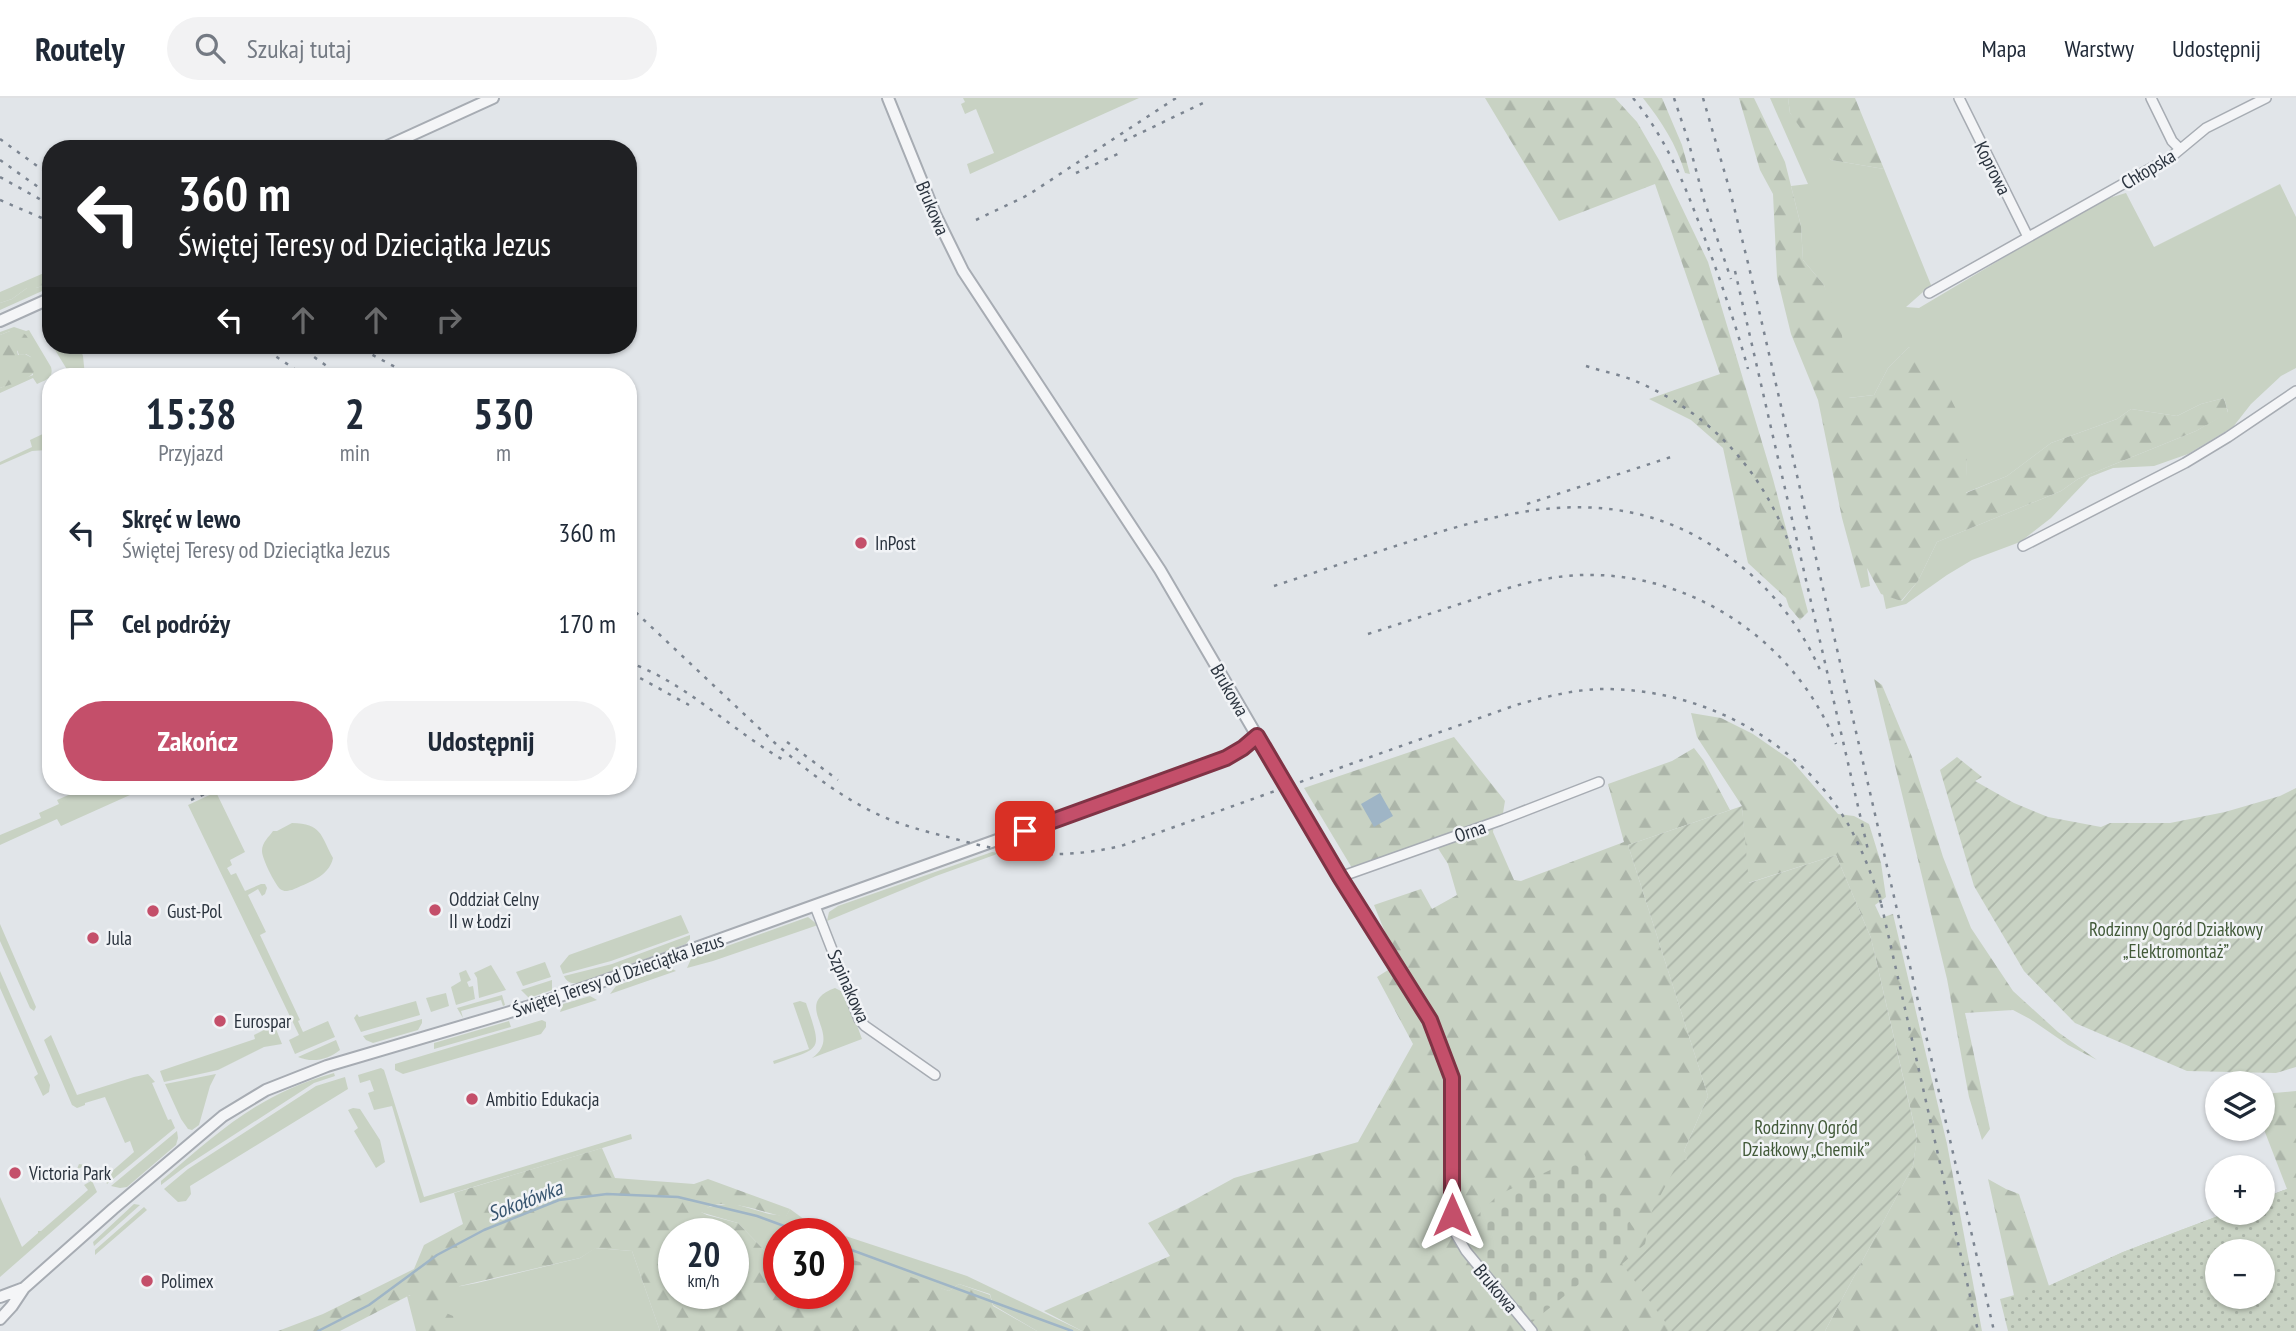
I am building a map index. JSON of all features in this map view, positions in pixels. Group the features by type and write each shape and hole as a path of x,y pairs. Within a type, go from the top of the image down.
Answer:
{"street":[{"path":"401,140 493,98"},
{"name":"Brukowa","path":"888,98 940,225 963,271 1160,570 1340,877 1430,1020 1452,1078 1452,1215 1456,1234 1466,1251 1532,1331"},
{"name":"Koprowa","path":"1959,98 2028,237"},
{"path":"2151,98 2172,141 2180,149"},
{"name":"Chłopska","path":"1929,293 2171,157 2206,128 2266,98"},
{"path":"0,321 42,302"},
{"path":"2024,546 2185,463 2296,391"},
{"name":"Świętej Teresy od Dzieciątka Jezus","path":"0,1319 24,1288 113,1209 237,1106 266,1090 327,1066 537,1004 1188,773 1231,755 1257,736"},
{"name":"Orna","path":"1340,877 1599,782"},
{"name":"Szpinakowa","path":"815,906 859,1019 871,1031 935,1075"},
{"name":"Świętej Teresy od Dzieciątka Jezus","path":"0,1297 24,1288"}],"green space":[{"path":"963,98 1139,98 970,174 967,164 994,153 976,109 965,114 961,104 965,102"},
{"path":"1485,98 1615,98 1637,122 1659,160 1708,262 1773,479 1808,612 1800,620 1789,607 1786,598 1748,563 1723,448 1691,420 1649,399 1720,374 1655,184 1559,221"},
{"path":"1643,98 1662,98 1682,145 1690,174 1685,173 1668,134"},
{"path":"1739,98 1754,98 1785,162 1801,226 1803,260 1824,285 1841,327 1849,398 1874,395 1888,368 1909,347 1939,376 1959,415 1967,460 1966,493 2007,476 2051,443 2117,419 2131,409 2177,416 2201,404 2224,398 2228,413 2196,431 2078,479 2061,491 1937,542 1918,581 1901,601 1881,594 1867,568 1870,586 1861,588 1842,518 1818,400 1791,334 1777,277 1773,194 1760,170"},
{"path":"1770,98 1788,98 1790,113 1831,160 1884,169 1931,285 1906,307 1919,308 2099,201 2126,193 2154,247 2280,184 2296,217 2296,368 2281,376 2251,404 2233,427 2188,454 2154,466 2113,468 2090,477 2051,518 2020,542 1972,560 1906,604 1886,609 1883,594 1902,601 1918,581 1937,542 2061,491 2078,479 2196,431 2228,412 2224,398 2201,404 2177,416 2131,409 2117,419 2051,443 2007,476 1965,493 1967,460 1909,347 1888,368 1874,395 1848,398 1842,349 1824,285 1803,260 1801,226 1791,186 1808,184"},
{"path":"1788,98 1855,98 1884,169 1831,160 1813,146 1790,113"},
{"path":"42,274 42,286 27,288 12,299 0,303 0,292"},
{"path":"42,286 42,291 0,310 0,303 12,299 27,288"},
{"path":"14,327 29,330 51,367 42,368 42,381 37,384 33,378 0,393 0,388 33,375 31,357 26,354 19,355 10,331 0,335 0,332"},
{"path":"18,330 29,340 17,351 18,355 25,354 38,361 37,367 30,376 0,388 0,335"},
{"path":"58,354 82,354 84,368 66,368"},
{"path":"42,434 42,450 32,451 0,465 0,462 32,447 30,440"},
{"path":"1874,679 1882,685 1912,757 1943,857 1971,928 2013,991 2058,1032 2097,1060 2013,1010 1965,1013 1990,1129 1982,1140 1969,1097 1947,979"},
{"path":"1691,713 1721,718 1753,734 1792,761 1838,814 1854,816 1869,824 1881,863 1886,897 1875,905 1881,918 1893,914 1947,1144 1982,1331 1825,1331 1913,1166 1917,1137 1871,938 1836,855 1748,883 1742,806 1697,737"},
{"path":"1454,737 1505,801 1503,813 1495,817 1493,832 1514,880 1521,881 1624,842 1608,784 1672,761 1694,748 1704,761 1730,810 1628,845 1708,1096 1684,1151 1689,1155 1686,1160 1776,1331 1082,1331 1044,1311 1170,1256 1148,1223 1234,1178 1358,1142 1413,1044 1377,977 1396,965 1374,905 1421,889 1432,909 1457,895 1448,864 1432,839 1352,868 1304,788"},
{"name":"Rodzinny Ogród Działkowy „Elektromontaż”","path":"1957,757 1982,777 1975,781 2014,803 2048,817 2101,827 2110,823 2170,823 2225,812 2280,796 2296,788 2296,1067 2276,1073 2187,1071 2075,1023 2024,971 1974,886 1940,770"},
{"path":"68,795 130,795 61,826 57,819 0,845 0,835 41,818 39,813 59,804 57,800"},
{"path":"210,795 217,795 245,852 230,860 232,865 227,868 231,875 236,873 245,891 261,884 265,884 267,888 262,896 258,889 248,895 266,932 260,935 300,1020 298,1021 303,1032 328,1021 335,1037 295,1054 289,1040 299,1035 188,805"},
{"name":"Rodzinny Ogród Działkowy „Chemik”","path":"1742,806 1749,883 1836,855 1871,938 1917,1138 1913,1166 1825,1331 1672,1331 1622,1264 1645,1244 1652,1211 1680,1159 1686,1160 1688,1155 1684,1151 1708,1096 1628,845"},
{"path":"292,823 315,828 333,858 331,865 322,875 292,890 284,891 269,871 262,848 273,831"},
{"path":"992,852 1000,853 827,921 829,912 838,906"},
{"path":"681,915 689,933 611,961 563,974 560,966 569,955"},
{"path":"808,917 818,925 687,968 691,959"},
{"path":"0,924 36,1007 34,1011 30,1008 0,941"},
{"path":"690,935 686,944 579,983 570,982 564,976 612,964"},
{"path":"545,962 551,977 523,986 516,972"},
{"path":"491,965 506,990 479,998 474,973"},
{"path":"669,967 676,971 610,994 616,986"},
{"path":"466,970 471,980 467,982 469,987 473,986 475,999 456,1005 451,987 461,981 459,973"},
{"path":"0,971 50,1085 49,1092 43,1096 34,1077 38,1074 0,988"},
{"path":"552,980 552,990 529,998 521,990"},
{"path":"835,988 845,993 862,1039 812,1058 821,1049 823,1039 816,1011 817,1003 822,995"},
{"path":"446,993 449,1006 431,1012 426,998"},
{"path":"502,995 505,1005 503,1006 501,1000 461,1011 463,1018 457,1008"},
{"path":"590,996 597,1000 560,1012 563,1004"},
{"path":"416,1001 420,1015 361,1032 354,1018 357,1014 359,1017"},
{"path":"793,1003 806,1003 815,1031 814,1046 802,1054 774,1064 773,1061 809,1049"},
{"path":"272,1019 282,1044 264,1047 218,1070 164,1082 160,1071 255,1039 254,1035 270,1027 267,1021"},
{"path":"422,1019 418,1030 373,1043 363,1036"},
{"path":"542,1020 546,1022 546,1027 541,1034 403,1074 395,1070 395,1064"},
{"path":"509,1021 511,1027 434,1049 434,1043"},
{"path":"51,1035 77,1095 148,1074 155,1082 152,1083 168,1120 171,1119 175,1128 107,1184 101,1171 107,1166 105,1168 110,1173 134,1152 130,1141 125,1143 105,1097 77,1108 72,1105 44,1040"},
{"path":"336,1040 340,1050 330,1056 314,1060 298,1057"},
{"path":"381,1068 384,1070 424,1197 631,1134 632,1139 420,1203 392,1106 374,1110 368,1093 374,1091 370,1080 360,1083 358,1075"},
{"path":"334,1073 335,1076 314,1083 161,1185 161,1181 241,1116 283,1092"},
{"path":"216,1074 199,1125 192,1130 188,1129 165,1084"},
{"path":"345,1077 348,1089 190,1186 191,1194 186,1201 178,1202 164,1189 188,1169 316,1086"},
{"path":"2296,1091 2296,1331 2022,1331 1988,1179 2019,1194 2049,1286 2123,1252 2205,1221 2205,1225 2275,1225 2275,1194 2287,1189 2268,1141 2275,1141 2275,1093"},
{"path":"360,1109 380,1140 385,1162 376,1168 354,1131 358,1128 348,1110"},
{"path":"177,1131 176,1145 127,1187 111,1186"},
{"path":"602,1148 615,1178 694,1184 708,1179 790,1209 786,1217 742,1206 719,1204 701,1212 719,1218 658,1218 658,1309 749,1309 749,1234 763,1249 763,1309 854,1309 854,1260 900,1273 949,1291 959,1284 990,1295 993,1306 1037,1331 660,1331 632,1251 596,1248 580,1258 460,1286 441,1304 446,1313 453,1316 456,1331 424,1331 422,1319 410,1295 340,1331 278,1331 323,1314 414,1269 424,1245 463,1224 454,1193"},
{"path":"1584,1154 1637,1233 1632,1241 1531,1323 1477,1258 1460,1233 1498,1195"},
{"path":"79,1164 85,1165 97,1192 0,1277 0,1197 22,1247 88,1190 84,1185 91,1181 85,1166 77,1169"},
{"path":"2287,1189 2296,1194 2296,1331 2008,1331 2000,1299 2048,1286 2123,1252 2205,1221 2205,1225 2275,1225 2275,1194"},
{"path":"731,1203 786,1216 790,1209 802,1218 763,1218 763,1249 749,1234 749,1218 721,1218 700,1212 704,1208"},
{"path":"134,1204 140,1205 94,1246 93,1242"},
{"path":"144,1207 147,1210 95,1255 95,1250"},
{"path":"854,1239 967,1276 1082,1331 1037,1331 993,1305 990,1294 959,1284 949,1291 854,1261"},
{"path":"595,1248 632,1251 660,1331 416,1331 407,1296 477,1283 580,1258"}],"water":[{"path":"1380,793 1393,816 1374,827 1361,804"}],"waterway":[{"name":"Sokołówka","path":"318,1331 369,1305 437,1255 484,1230 559,1200 607,1194 678,1197 763,1218"},
{"name":"Sokołówka","path":"854,1251 1072,1331"}],"railway":[{"path":"976,220 1028,195 1176,98"},
{"path":"1633,98 1665,145 1681,178 1721,282 1748,369"},
{"path":"1674,98 1731,279"},
{"path":"1703,98 1749,267 1994,1331"},
{"path":"1124,141 1207,101"},
{"path":"0,139 42,169"},
{"path":"1076,173 1122,152"},
{"path":"0,160 42,190"},
{"path":"0,177 42,200"},
{"path":"0,200 42,218"},
{"path":"1735,271 1868,850"},
{"path":"272,354 293,368"},
{"path":"310,354 330,368"},
{"path":"371,354 397,368"},
{"path":"1586,366 1621,376 1668,397 1714,431 1734,451 1767,496 1791,549"},
{"path":"1527,504 1671,457"},
{"path":"1274,586 1445,530 1524,512 1601,508 1640,514 1678,527 1716,548 1749,573 1790,618 1821,672"},
{"path":"1368,634 1505,589 1542,580 1567,576 1610,576 1652,583 1692,596 1729,616 1763,641 1793,671 1817,706 1836,744"},
{"path":"637,613 776,744 831,787 860,805 891,820 922,830 974,844 1036,854 1077,853 1121,846 1516,705 1549,696 1605,689 1641,691 1677,698 1744,725 1775,744 1803,767 1827,794 1848,824 1881,903"},
{"path":"637,666 689,694 785,761"},
{"path":"637,676 689,705"},
{"path":"787,742 838,780"},
{"path":"191,800 202,795"},
{"path":"1879,894 1978,1331"}],"place":[{"name":"InPost","path":"861,543"},
{"name":"Oddział Celny II w Łodzi","path":"435,910"},
{"name":"Gust-Pol","path":"153,911"},
{"name":"Jula","path":"93,938"},
{"name":"Eurospar","path":"220,1021"},
{"name":"Ambitio Edukacja","path":"472,1099"},
{"name":"Victoria Park","path":"15,1173"},
{"name":"Polimex","path":"147,1281"}],"route":[{"path":"1025,831 1226,758 1257,736 1340,877 1430,1020 1452,1078 1452,1215"}]}
